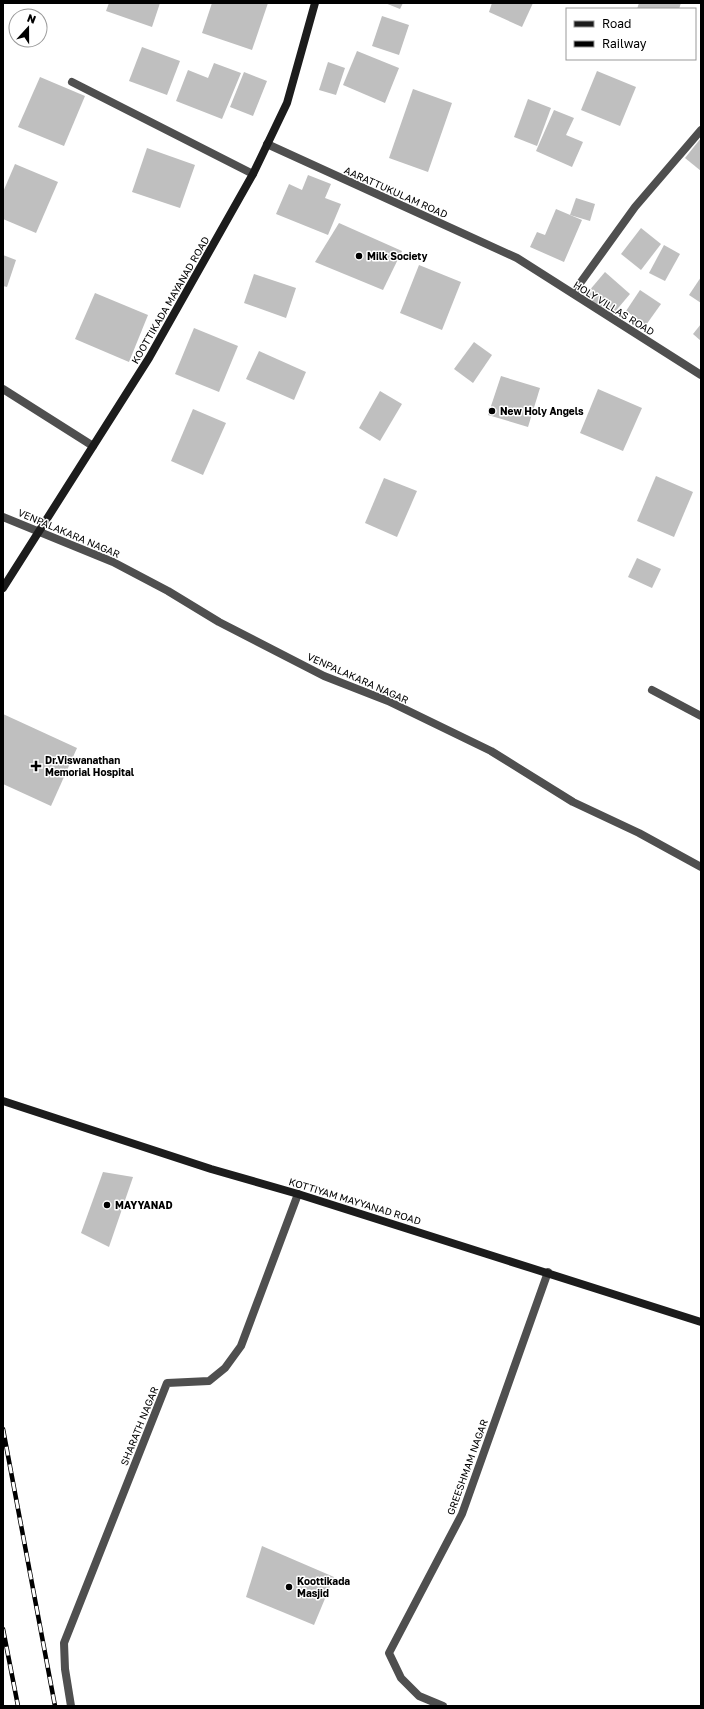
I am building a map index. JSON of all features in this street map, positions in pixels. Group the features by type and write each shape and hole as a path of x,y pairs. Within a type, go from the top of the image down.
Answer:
{"main road":[{"name":"KOOTTIKADA MAYANAD ROAD","path":"3,588 149,358 253,174 287,103 316,3"},
{"name":"KOTTIYAM MAYYANAD ROAD","path":"3,1101 211,1169 298,1194 548,1272 701,1322"}],"street":[{"path":"72,82 253,174"},
{"path":"573,293 634,207 701,130"},
{"name":"AARATTUKULAM ROAD","path":"267,144 517,258"},
{"name":"HOLY VILLAS ROAD","path":"517,258 701,375"},
{"path":"3,389 93,446"},
{"name":"VENPALAKARA NAGAR","path":"3,516 38,532 113,562 168,591 219,622 316,672 388,702 491,751 573,802 639,834 701,867"},
{"path":"652,690 701,716"},
{"name":"SHARATH NAGAR","path":"71,1706 65,1669 64,1643 167,1383 209,1381 225,1368 241,1346 298,1194"},
{"name":"GREESHMAM NAGAR","path":"443,1706 419,1696 401,1678 389,1653 462,1514 548,1272"}],"building":[{"path":"109,3 160,3 152,27 106,11"},
{"path":"212,3 268,3 252,50 202,33"},
{"path":"385,3 403,3 400,9"},
{"path":"492,3 533,3 522,27 489,12"},
{"path":"639,3 681,3 679,8 637,8"},
{"path":"382,16 409,25 399,55 372,46"},
{"path":"142,47 180,61 167,95 129,81"},
{"path":"357,51 399,68 385,103 343,85"},
{"path":"328,62 345,68 336,95 319,90"},
{"path":"214,63 241,73 222,119 176,101 188,70 208,78"},
{"path":"597,71 636,87 620,126 581,110"},
{"path":"244,72 267,81 253,116 230,107"},
{"path":"40,77 85,96 64,146 18,127"},
{"path":"413,89 452,103 428,172 389,158"},
{"path":"528,99 551,108 537,146 514,137"},
{"path":"554,110 574,118 566,135 583,142 572,167 536,151"},
{"path":"701,138 701,171 685,158"},
{"path":"147,148 195,165 180,208 132,192"},
{"path":"15,164 58,182 36,233 3,219 3,192"},
{"path":"308,175 331,184 325,198 341,204 328,235 276,214 289,184 302,190"},
{"path":"576,198 595,204 590,221 570,215"},
{"path":"556,209 582,220 564,262 530,247 537,232 545,235"},
{"name":"Milk Society","path":"339,223 402,251 383,290 315,262"},
{"path":"641,228 661,244 641,270 621,254"},
{"path":"664,245 680,254 665,281 649,273"},
{"path":"3,255 16,260 7,287 3,286"},
{"path":"419,265 461,282 442,330 400,313"},
{"path":"605,272 630,294 608,320 583,298"},
{"path":"254,274 296,288 286,318 244,303"},
{"path":"701,277 701,303 689,295"},
{"path":"640,290 661,304 646,325 626,311"},
{"path":"95,293 148,315 129,362 75,339"},
{"path":"701,324 701,341 693,334"},
{"path":"194,328 238,346 219,392 175,374"},
{"path":"474,342 492,355 473,383 454,369"},
{"path":"259,351 306,372 294,400 246,379"},
{"path":"501,376 540,388 528,427 488,415"},
{"path":"598,389 642,408 623,451 580,433"},
{"path":"380,391 402,404 380,441 359,428"},
{"path":"193,409 226,423 203,475 171,461"},
{"path":"656,476 693,492 674,537 637,521"},
{"path":"384,478 417,491 397,537 365,523"},
{"path":"637,558 661,569 652,588 628,577"},
{"name":"Dr.Viswanathan Memorial Hospital","path":"3,714 77,748 51,806 3,784"},
{"name":"MAYYANAD","path":"103,1172 133,1177 109,1247 81,1233"},
{"name":"Koottikada Masjid","path":"262,1546 334,1577 314,1625 246,1597"}],"railway":[{"path":"3,1429 55,1706"},
{"path":"3,1629 18,1706"}],"place":[{"name":"Milk Society","path":"359,256"},
{"name":"New Holy Angels","path":"492,411"},
{"name":"Dr.Viswanathan Memorial Hospital","path":"36,766"},
{"name":"MAYYANAD","path":"107,1205"},
{"name":"Koottikada Masjid","path":"289,1587"}]}
